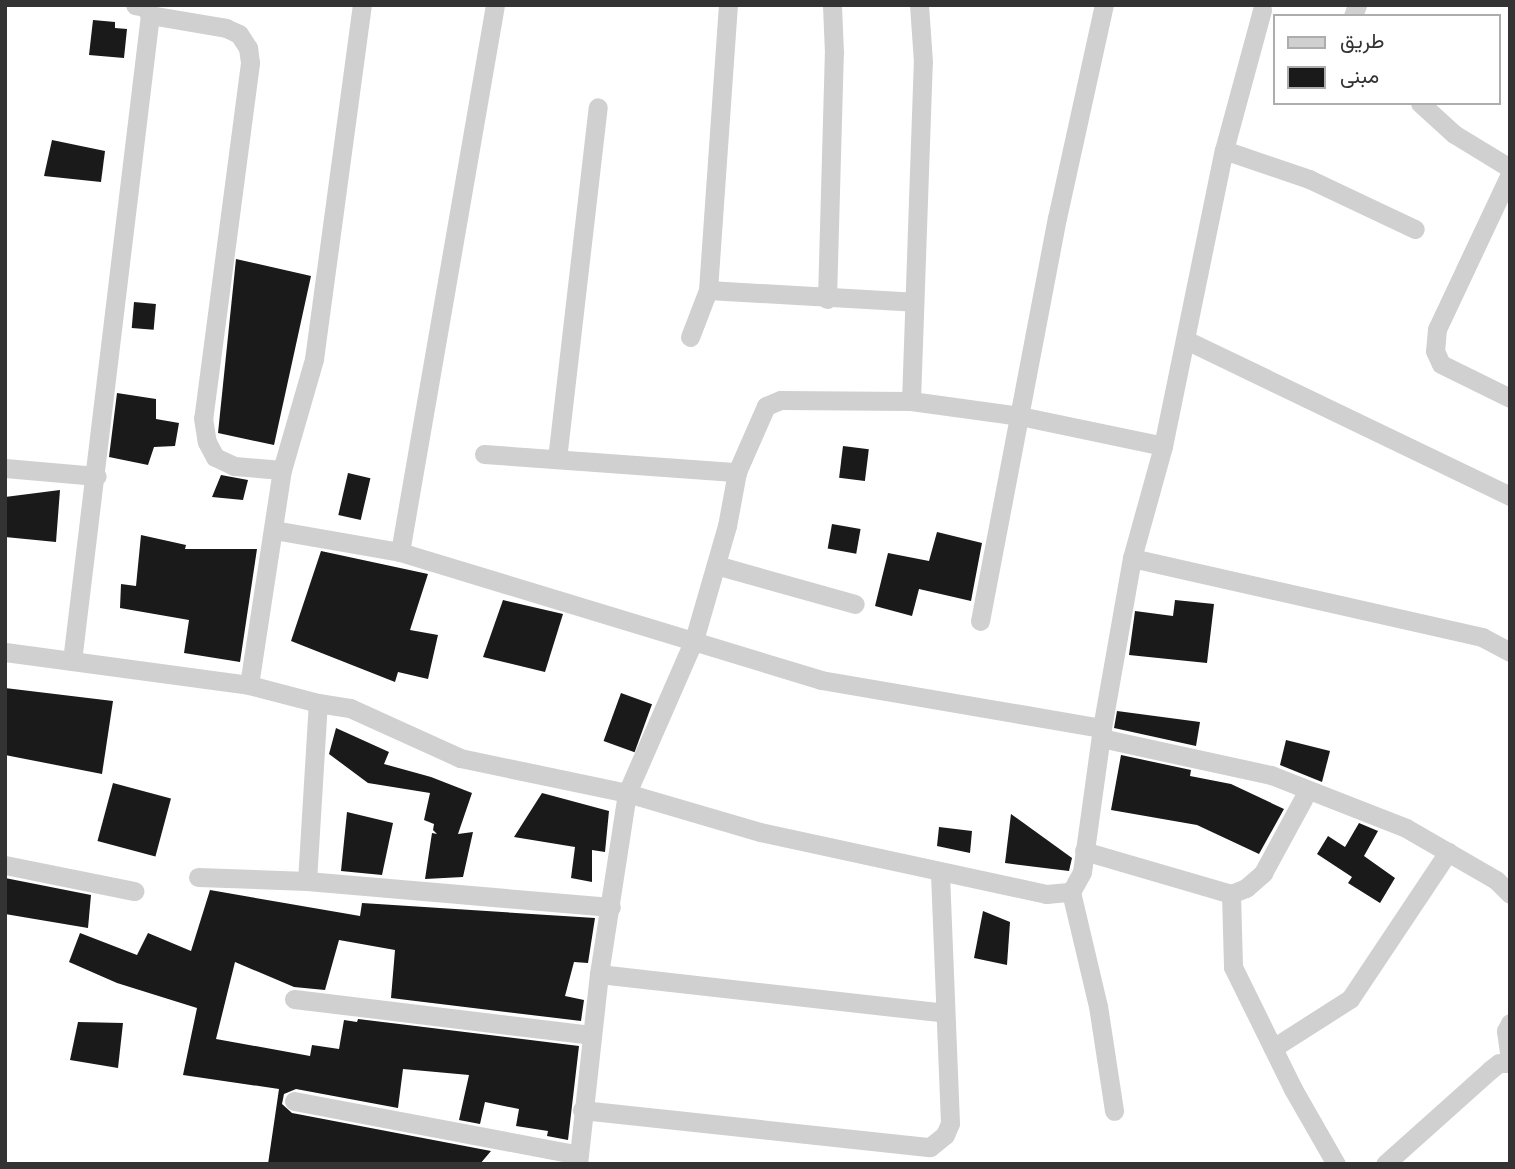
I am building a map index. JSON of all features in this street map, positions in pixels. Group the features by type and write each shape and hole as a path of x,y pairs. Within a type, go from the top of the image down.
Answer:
{"street":[{"path":"249,685 282,470 314,359 362,5"},
{"path":"400,552 495,5"},
{"path":"690,337 708,290 728,5"},
{"path":"827,299 834,53 832,5"},
{"path":"911,401 923,62 919,5"},
{"path":"980,621 1056,218 1104,5"},
{"path":"72,661 97,476 142,10 226,28 239,34 248,48 250,63 204,418 207,442 215,457 234,466 282,470"},
{"path":"1114,1111 1098,1006 1070,892 1082,872 1101,733 1132,558 1163,446 1224,150 1264,11"},
{"path":"1422,105 1454,134 1510,168"},
{"path":"557,459 598,107"},
{"path":"1224,150 1309,179 1415,229"},
{"path":"1510,174 1437,330 1435,351 1441,364 1510,398"},
{"path":"708,290 915,302"},
{"path":"1186,340 1510,496"},
{"path":"294,1101 578,1160 599,974 627,793 694,640 716,565 737,472 766,406 780,400 911,401 1020,416 1163,446"},
{"path":"484,454 737,472"},
{"path":"5,468 97,476"},
{"path":"274,530 400,552 821,680 1101,733 1271,775 1406,828 1496,880 1510,894"},
{"path":"1132,558 1482,637 1510,652"},
{"path":"716,565 855,604"},
{"path":"5,652 249,685 318,704 350,708 460,758 627,793 760,832 940,872 1046,894 1070,892"},
{"path":"307,881 318,704"},
{"path":"1084,851 1231,894 1246,887 1263,873 1308,790"},
{"path":"1273,1048 1350,999 1448,852"},
{"path":"5,865 134,891"},
{"path":"582,1110 930,1147 946,1135 950,1124 940,872"},
{"path":"198,877 307,881 611,907"},
{"path":"1231,894 1233,967 1293,1089 1336,1164"},
{"path":"599,974 944,1013"},
{"path":"294,999 591,1035"},
{"path":"1385,1164 1490,1070 1499,1063 1510,1061 1506,1031 1510,1023"}],"building":[{"path":"93,20 115,22 115,28 127,29 124,58 89,55"},
{"path":"52,140 105,151 101,182 44,176"},
{"path":"236,259 311,276 274,445 218,433"},
{"path":"134,302 156,304 154,330 132,328"},
{"path":"117,393 156,399 156,419 179,423 175,446 154,447 148,465 109,457"},
{"path":"843,446 869,449 865,481 839,478"},
{"path":"348,473 370,478 361,520 338,515"},
{"path":"221,475 248,480 243,500 212,497"},
{"path":"60,490 56,542 5,537 5,497"},
{"path":"832,524 861,529 856,554 828,549"},
{"path":"937,532 982,543 971,601 919,589 912,616 875,606 888,553 929,561"},
{"path":"141,535 186,545 185,549 257,549 240,662 184,653 189,620 120,608 121,584 136,586"},
{"path":"321,551 428,574 410,630 438,635 428,679 398,672 395,682 291,641"},
{"path":"503,600 563,614 545,672 483,657"},
{"path":"1175,600 1214,604 1207,663 1129,655 1135,611 1173,616"},
{"path":"5,688 113,701 102,774 5,755"},
{"path":"621,693 652,704 635,752 604,741"},
{"path":"1117,711 1200,722 1196,746 1114,728"},
{"path":"336,728 389,752 384,764 431,777 472,793 458,834 473,832 463,877 425,879 432,833 437,834 433,830 434,824 424,820 430,793 368,783 329,754"},
{"path":"1286,740 1330,751 1322,782 1280,765"},
{"path":"1121,755 1191,770 1190,776 1231,784 1284,809 1259,854 1197,825 1111,810"},
{"path":"113,783 171,799 155,856 97,841"},
{"path":"542,793 609,811 605,852 592,850 592,882 571,878 575,847 514,837"},
{"path":"347,812 393,823 382,875 341,871"},
{"path":"1011,814 1072,858 1069,871 1005,863"},
{"path":"1359,823 1378,831 1364,856 1395,878 1380,903 1348,883 1352,877 1317,854 1328,836 1345,847"},
{"path":"939,827 972,831 970,853 937,846"},
{"path":"5,878 91,895 88,928 5,914"},
{"path":"210,890 360,916 362,903 595,918 588,963 574,962 565,996 584,1000 581,1021 391,998 395,950 339,940 325,990 294,987 235,962 216,1039 310,1056 312,1045 339,1049 344,1020 357,1022 358,1019 579,1046 568,1140 547,1136 548,1131 516,1126 519,1109 485,1102 480,1124 459,1120 469,1075 403,1069 398,1108 296,1089 284,1094 282,1104 292,1113 491,1151 480,1164 268,1164 279,1089 183,1075 197,1008 117,983 69,962 80,933 137,955 148,933 191,951"},
{"path":"983,911 1010,922 1007,965 974,958"},
{"path":"78,1022 123,1023 118,1068 70,1060"}]}
